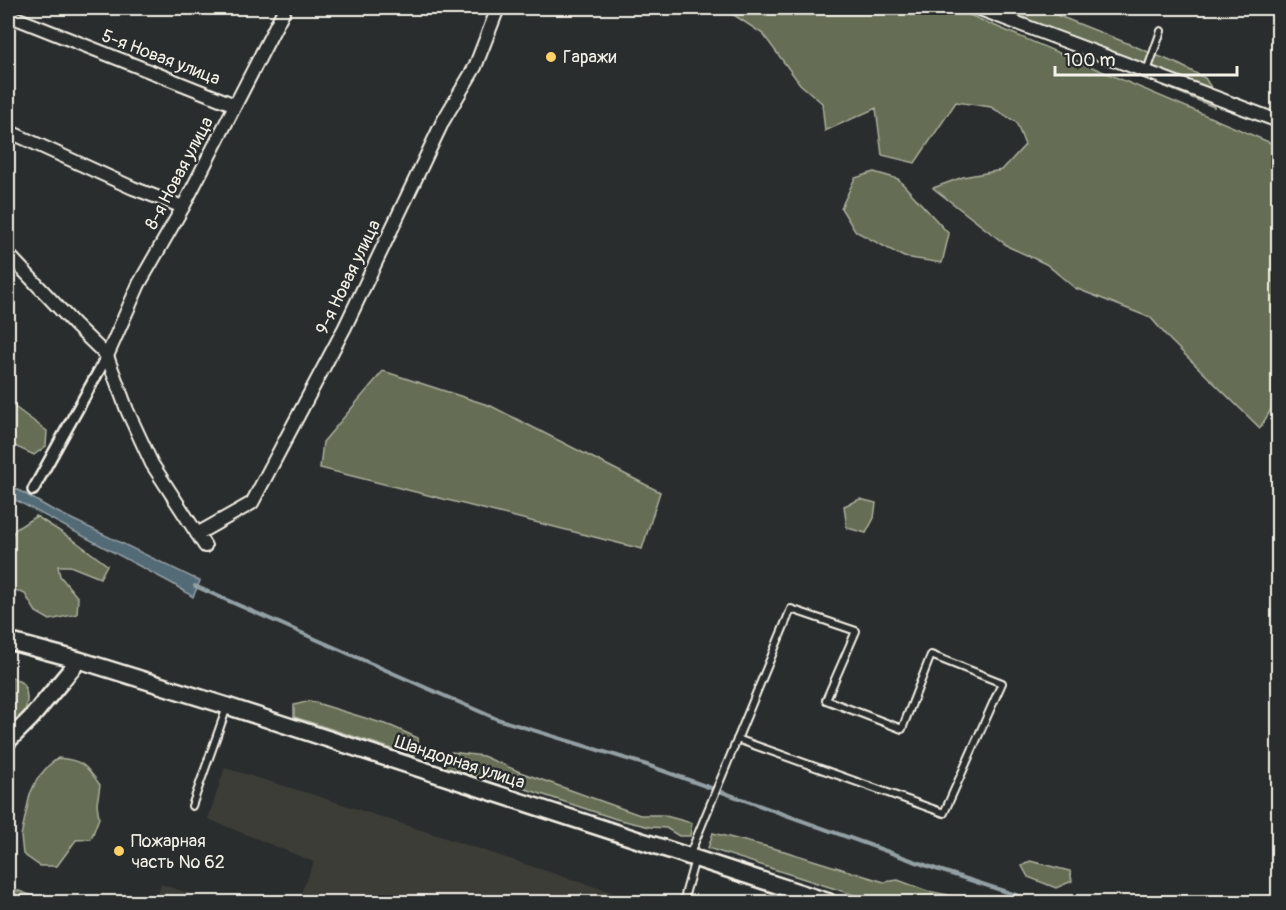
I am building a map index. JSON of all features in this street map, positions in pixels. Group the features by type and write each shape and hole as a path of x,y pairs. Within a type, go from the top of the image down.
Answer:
{"street":[{"name":"8-я Новая улица","path":"107,356 139,284 183,207 285,8"},
{"name":"9-я Новая улица","path":"197,534 252,503 345,327 443,121 475,67 498,8"},
{"path":"977,8 1278,118"},
{"name":"5-я Новая улица","path":"8,15 235,105"},
{"path":"8,131 133,188 183,207"},
{"path":"8,254 75,326 107,356 127,410 152,464 205,546"},
{"path":"33,490 107,356"},
{"name":"Шандорная улица","path":"8,641 79,660 227,706 829,903"},
{"path":"8,741 31,718 79,660"}],"lane":[{"path":"1147,71 1161,32"},
{"path":"683,903 692,858 737,739 791,609 856,631 826,700 902,729 931,655 1002,683 944,813 737,739"},
{"path":"192,806 227,706"}],"shaded area":[{"path":"225,768 641,902 297,902 314,862 208,819"},
{"path":"161,884 213,902 156,902"}],"green space":[{"path":"710,8 953,8 1278,146 1278,398 1260,428 1170,340 1151,318 1075,288 1046,264 1009,247 933,188 963,177 1002,170 1025,145 1016,122 991,107 956,102 915,163 882,155 876,108 825,131 822,103 800,84 763,34 734,15"},
{"path":"976,8 1039,8 1180,65 1205,78 1212,89 1214,107"},
{"path":"874,172 898,179 949,234 942,263 904,257 855,231 841,208 855,178"},
{"path":"383,371 491,406 660,492 642,549 320,468 323,442"},
{"path":"8,402 47,431 46,446 34,455 8,443"},
{"path":"860,499 876,503 874,518 866,533 847,528 844,506"},
{"path":"36,516 107,565 100,578 70,566 58,566 60,576 78,598 77,614 50,620 36,612 25,594 8,587 8,540 16,529"},
{"path":"8,675 24,684 27,705 22,715 8,730"},
{"path":"310,701 391,726 418,738 419,751 414,756 294,717 294,705"},
{"path":"451,752 483,756 520,772 640,815 662,815 692,823 690,836 679,836 666,828 650,827 616,819 505,782 441,767"},
{"path":"58,758 73,760 83,765 100,785 97,804 99,818 91,839 76,840 57,866 40,866 23,854 21,836 30,794 37,779"},
{"path":"713,833 784,851 884,882 898,880 965,902 876,902 708,848"},
{"path":"1030,861 1070,871 1072,881 1056,888 1028,877 1022,866"},
{"path":"8,887 46,901 47,902 8,902"}],"water":[{"path":"8,484 51,509 200,581 193,597 173,584 8,496"}],"waterway":[{"path":"195,586 497,719 647,765 936,869 1038,902"}],"place":[{"name":"Гаражи","path":"551,57"},
{"name":"Пожарная часть № 62","path":"119,851"}]}
